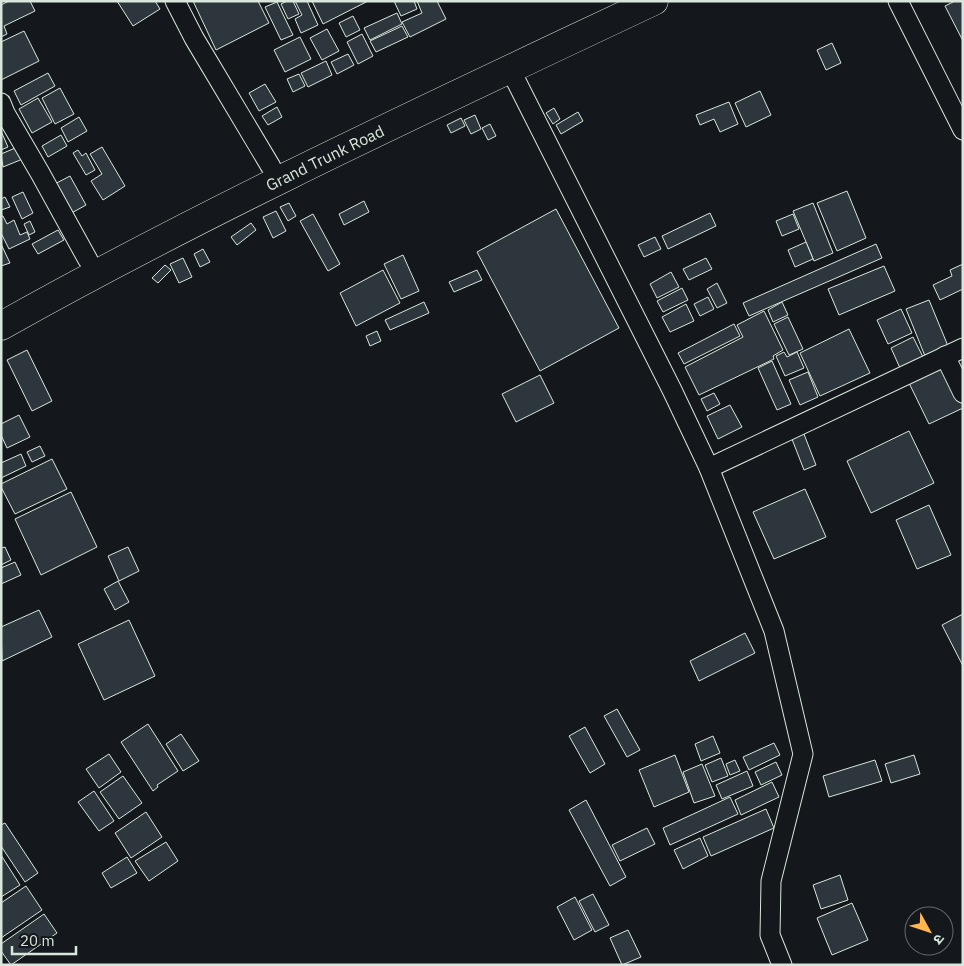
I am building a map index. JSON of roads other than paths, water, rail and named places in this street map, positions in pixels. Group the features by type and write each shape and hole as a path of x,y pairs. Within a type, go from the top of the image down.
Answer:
{"highway":[{"name":"Grand Trunk Road","path":"1,306 88,260 502,51 611,1"},
{"name":"Grand Trunk Road","path":"1,326 159,241 388,127 654,1"}],"street":[{"path":"174,1 271,167"},
{"path":"898,1 963,130"},
{"path":"510,69 672,390 708,468 774,631 803,754 771,881 770,935 782,965"},
{"path":"1,103 4,114 40,173 88,260"},
{"path":"708,468 963,348"},
{"path":"945,356 963,392"}]}
